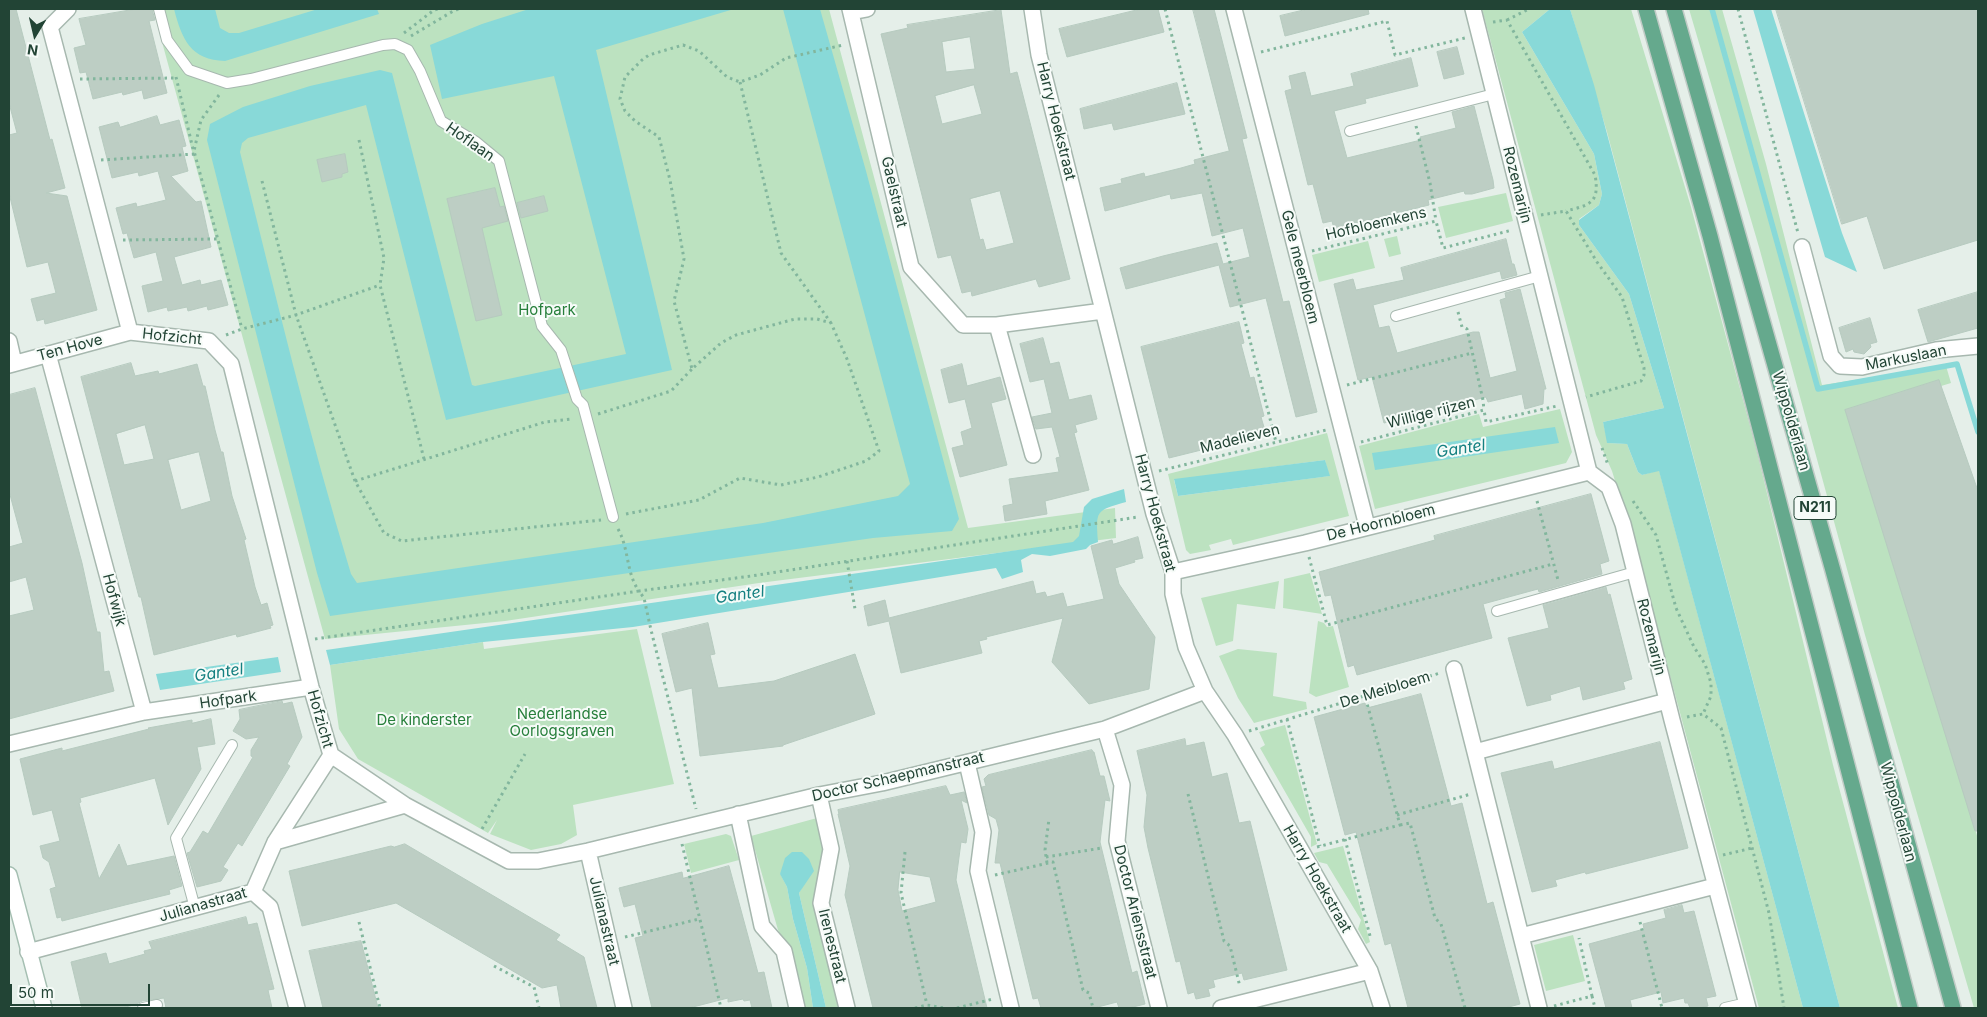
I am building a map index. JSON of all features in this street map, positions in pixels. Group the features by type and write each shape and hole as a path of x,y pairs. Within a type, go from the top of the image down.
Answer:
{"main road":[{"name":"Wippolderlaan","path":"1646,9 1710,236 1910,1008"},
{"name":"Wippolderlaan","path":"1674,9 1816,511 1953,1008"}],"street":[{"path":"850,10 867,9"},
{"name":"Harry Hoekstraat","path":"1032,9 1039,55 1154,514 1173,572 1173,594 1186,647 1205,692 1234,735 1370,971 1382,1008"},
{"name":"Gele meerbloem","path":"1234,9 1366,526"},
{"name":"Rozemarijn","path":"1473,9 1540,276 1579,403 1589,472 1609,487 1623,524 1747,1006"},
{"name":"Gaelstraat","path":"850,10 911,267 963,325 997,325 1103,310"},
{"name":"Hofzicht","path":"62,11 50,27 130,332 209,341 231,364 311,687 331,756"},
{"name":"Markuslaan","path":"1802,247 1831,356 1840,366 1862,367 1936,350 1978,346"},
{"path":"997,325 1033,455"},
{"name":"Ten Hove","path":"11,364 130,332"},
{"path":"9,342 11,364"},
{"name":"Hofwijk","path":"48,354 144,712"},
{"name":"De Hoornbloem","path":"1173,572 1305,543 1366,526 1589,472"},
{"path":"1454,669 1521,936 1546,1007"},
{"name":"Hofpark","path":"144,712 311,687"},
{"name":"Doctor Schaepmanstraat","path":"588,851 819,795 882,783 1105,728 1205,692"},
{"path":"1475,752 1667,701"},
{"path":"9,744 144,712"},
{"name":"Doctor Ariensstraat","path":"1105,728 1122,785 1118,845 1159,1008"},
{"path":"331,756 405,805 474,844 509,861 538,861 588,851"},
{"name":"Julianastraat","path":"28,952 253,892 275,842 331,756"},
{"path":"967,762 983,832 978,871 1009,1002"},
{"name":"Irenestraat","path":"819,795 831,849 821,903 847,1008"},
{"path":"275,842 405,805"},
{"path":"738,814 762,926 784,951 797,1008"},
{"name":"Julianastraat","path":"588,851 624,1008"},
{"path":"9,875 44,1008"},
{"path":"1521,936 1715,886"},
{"path":"253,892 270,907 298,1008"},
{"path":"1221,1008 1370,971"}],"lane":[{"path":"159,9 168,40 189,70 227,83 396,45"},
{"name":"Hoflaan","path":"396,45 408,50 420,71 441,121 476,142 499,161 542,326 561,350 577,399 583,405 613,517"},
{"path":"1350,132 1494,94"},
{"path":"1396,316 1540,276"},
{"path":"1497,611 1635,572"},
{"path":"195,908 176,838 232,745"},
{"path":"143,1008 157,1005"},
{"path":"1725,1008 1747,1006"}],"path":[{"path":"396,45 434,10 438,9"},
{"path":"396,45 461,9"},
{"path":"1165,9 1276,442"},
{"path":"1246,56 1387,21 1395,55 1479,34 1490,23 1507,20 1529,9"},
{"path":"1738,9 1802,247"},
{"path":"1507,20 1595,175 1597,188 1595,197 1588,205 1526,222"},
{"path":"692,369 674,301 684,259 670,180 659,137 635,121 625,111 620,98 625,77 649,55 683,45 699,51 727,77 740,82 760,75 786,58 834,47"},
{"path":"174,69 194,153 242,329 296,315 380,285"},
{"path":"63,79 177,78"},
{"path":"262,181 296,315 355,481 384,532 402,541 595,521 699,500 740,478 781,485 818,477 866,461 879,450 847,359 831,324 781,252 740,82"},
{"path":"194,153 201,120 227,83"},
{"path":"1413,115 1430,183 1436,221"},
{"path":"359,140 384,258 380,285 424,459"},
{"path":"85,161 194,153"},
{"path":"1566,211 1597,262 1622,297 1644,368 1644,375 1641,381 1593,394 1579,403"},
{"name":"Hofbloemkens","path":"1297,254 1436,221 1443,248 1526,222"},
{"path":"106,240 218,240"},
{"path":"1455,299 1462,328 1467,329 1484,410"},
{"path":"355,481 545,422 586,418 671,391 692,369 722,343 736,335 795,319 817,319 831,324"},
{"path":"1331,388 1472,353"},
{"name":"Willige rijzen","path":"1346,446 1484,410 1486,422 1579,403"},
{"name":"Madelieven","path":"1144,474 1341,426"},
{"path":"1602,446 1611,470"},
{"path":"1533,485 1561,592"},
{"path":"1629,496 1656,534 1676,608 1708,673 1711,683 1710,696 1703,714"},
{"path":"300,641 847,562 1154,514"},
{"path":"624,539 634,584 644,598 700,823"},
{"path":"1305,543 1327,625 1553,564"},
{"path":"847,562 855,609"},
{"name":"De Meibloem","path":"1234,735 1454,669"},
{"path":"1365,696 1400,825"},
{"path":"1672,720 1703,714 1721,728 1769,912 1784,1008"},
{"path":"1287,719 1320,846"},
{"path":"474,844 525,754"},
{"path":"1397,815 1484,790"},
{"path":"1188,794 1224,941 1230,946 1243,1002"},
{"path":"1047,863 1049,819"},
{"path":"1302,853 1320,846 1410,823 1435,918 1441,924 1465,1008"},
{"path":"678,828 721,1008"},
{"path":"1346,840 1373,946 1362,958"},
{"path":"1046,857 1118,845"},
{"path":"1708,860 1752,848"},
{"path":"905,852 900,893 927,1005"},
{"path":"980,878 1052,862 1083,990 1089,993 1093,1008"},
{"path":"1636,907 1662,1008"},
{"path":"609,941 699,919"},
{"path":"359,922 380,1008"},
{"path":"1575,922 1595,1008"},
{"path":"494,966 534,987 539,1008"},
{"path":"1546,1007 1592,996"},
{"path":"957,1008 1009,1002"},
{"path":"914,1008 927,1005 944,1008"}],"green space":[{"name":"Hofpark","path":"153,9 829,9 968,528 1115,508 1116,538 759,583 505,621 325,639"},
{"path":"1482,9 1550,9 1522,32 1594,154 1602,194 1599,205 1579,219 1579,225 1629,294 1664,408 1603,422 1608,443 1627,444 1638,472 1642,475 1659,470 1803,1008 1759,1008 1637,552 1612,471 1596,435"},
{"path":"1570,9 1631,9 1691,207 1756,448 1833,765 1898,1008 1840,1008 1607,132"},
{"path":"1689,9 1722,9 1766,164 1822,385 1946,366 1951,383 1853,413 1978,839 1978,1008 1974,1008 1865,635 1759,247"},
{"path":"1506,193 1513,221 1446,238 1438,207"},
{"path":"1397,236 1401,254 1389,257 1384,239"},
{"path":"1368,241 1375,268 1319,282 1312,255"},
{"path":"1560,409 1572,452 1566,463 1375,509 1359,446 1479,414 1483,427"},
{"path":"1327,433 1349,516 1233,545 1231,539 1209,545 1211,550 1190,554 1186,550 1168,474","holes":["1325,460 1329,476 1178,496 1174,480"]},
{"path":"1310,573 1322,614 1283,608 1284,579"},
{"path":"1279,581 1275,609 1237,604 1233,641 1216,646 1201,598"},
{"path":"1318,621 1324,623 1327,627 1333,626 1349,687 1316,697 1309,693"},
{"path":"637,629 674,784 573,805 577,835 561,844 531,850 490,834 497,820 488,833 358,759 339,729 330,665 483,642 484,649"},
{"path":"1238,649 1277,653 1273,696 1306,702 1307,709 1254,723 1238,698 1219,656"},
{"path":"1285,725 1317,844 1311,847 1311,837 1260,748 1265,745 1259,732"},
{"path":"817,818 824,840 814,906 838,1008 826,1008 799,893 804,884 780,873 787,887 793,919 807,968 813,1008 804,1008 791,953 778,930 751,836"},
{"path":"726,834 731,836 739,860 691,873 684,844"},
{"path":"1343,846 1370,942 1366,944 1358,929 1361,920 1327,864 1319,862 1314,853"},
{"path":"1573,935 1585,981 1546,991 1534,945"}],"water":[{"path":"174,9 215,9 220,28 229,33 239,33 318,9 377,9 379,14 225,61 204,57 190,46 181,30"},
{"path":"529,9 734,9 596,50 672,370 446,420 366,105 248,138 242,143 240,152 321,469 351,574 357,583 763,523 898,496 910,484 783,9 820,9 866,171 959,519 952,531 873,538 330,616 317,573 207,140 210,124 243,107 310,86 380,70 392,73 472,385 475,386 626,354 554,76 442,99 430,45 482,24"},
{"path":"1550,9 1570,9 1594,85 1840,1008 1803,1008 1659,471 1642,475 1638,472 1627,444 1607,443 1603,422 1664,408 1629,294 1579,225 1579,220 1599,205 1602,194 1594,154 1522,32"},
{"path":"1753,9 1771,9 1842,233 1857,272 1825,257"},
{"name":"Gantel","path":"1555,427 1559,443 1375,470 1372,453"},
{"path":"1325,460 1330,476 1178,496 1174,479"},
{"path":"1124,489 1126,502 1103,510 1100,513 1097,524 1098,542 1086,549 1050,556 1032,554 1021,560 1023,572 1002,579 996,568 633,627 483,642 330,665 326,650 1073,542 1079,536 1084,507 1092,499"},
{"path":"278,657 281,672 160,690 156,674"},
{"path":"792,852 802,852 809,859 814,871 799,893 826,1008 813,1008 807,968 793,919 787,887 780,874 785,858"}],"building":[{"path":"9,9 16,9 50,140 52,139 65,188 46,193 67,196 97,310 45,324 44,319 37,321 31,299 56,293 48,262 27,267 9,193 9,135 17,133 9,103"},
{"path":"136,9 152,9 155,20 149,21 167,93 144,99 142,90 123,95 122,92 93,99 86,72 80,73 74,48 86,45 79,19"},
{"path":"1141,9 1158,9 1164,32 1067,57 1059,29"},
{"path":"1193,9 1214,9 1247,138 1242,139 1283,302 1289,301 1317,412 1296,417 1266,298 1230,307 1219,265 1126,289 1120,268 1163,256 1217,243 1223,264 1250,257 1243,228 1212,236 1202,193 1171,199 1170,194 1105,211 1100,188 1122,183 1121,179 1144,173 1145,177 1195,164 1194,160 1229,151"},
{"path":"1308,9 1368,9 1369,14 1285,36 1280,16"},
{"path":"1776,9 1978,9 1978,240 1884,269 1867,216 1842,224"},
{"path":"1001,10 1010,74 1017,72 1070,279 1039,287 1036,279 972,296 971,291 962,293 951,255 938,258 881,34 908,28 907,25","holes":["970,37 975,69 946,72 942,42","974,85 982,114 942,124 935,96","1000,191 1014,243 986,250 983,239 980,240 970,199"]},
{"path":"1457,47 1464,74 1444,79 1437,52"},
{"path":"1411,58 1418,86 1365,99 1366,103 1334,111 1347,158 1421,140 1420,137 1456,128 1452,112 1474,106 1494,188 1472,194 1465,194 1464,191 1428,200 1429,205 1334,229 1332,221 1323,223 1313,184 1308,185 1285,91 1292,89 1289,76 1305,72 1311,96 1354,86 1351,74"},
{"path":"1177,83 1185,114 1114,130 1112,123 1084,129 1080,109"},
{"path":"157,116 160,125 179,120 186,146 182,147 188,171 171,176 196,202 201,201 211,247 174,257 182,285 200,280 201,285 221,280 228,305 208,310 207,306 188,311 187,307 168,311 167,307 148,312 142,286 163,281 156,252 134,258 127,233 123,234 116,208 136,203 137,207 166,200 158,171 139,176 138,172 112,178 99,127 118,122 120,127"},
{"path":"345,154 348,172 342,174 342,177 322,182 317,160"},
{"path":"495,188 500,207 504,206 508,221 482,228 502,315 476,321 447,199"},
{"path":"544,196 548,211 521,218 517,203"},
{"path":"1506,239 1512,264 1514,264 1517,275 1502,279 1500,271 1373,305 1379,328 1389,326 1397,353 1479,332 1490,378 1517,371 1500,300 1506,298 1505,293 1520,289 1546,389 1544,389 1543,404 1525,409 1522,394 1488,402 1486,397 1384,423 1372,377 1358,380 1334,284 1353,279 1356,290 1404,280 1401,268"},
{"path":"1978,292 1978,328 1928,342 1918,310"},
{"path":"1870,318 1877,342 1870,344 1871,347 1864,354 1854,352 1853,349 1846,352 1839,328"},
{"path":"1239,322 1244,343 1241,344 1250,378 1254,377 1264,416 1261,417 1266,434 1169,458 1141,347"},
{"path":"1043,338 1050,364 1059,362 1069,400 1091,395 1097,419 1075,425 1077,432 1074,433 1089,490 1045,501 1047,514 1005,521 1003,506 1013,504 1009,479 1059,472 1056,458 1060,457 1052,427 1036,429 1032,417 1052,413 1044,379 1030,382 1020,344"},
{"path":"131,363 135,376 158,371 159,374 197,364 203,386 205,386 221,452 223,452 232,496 246,539 244,540 255,587 261,605 267,603 273,625 270,626 271,628 237,637 236,634 154,655 141,597 139,597 81,377","holes":["145,425 154,459 124,465 116,434","199,452 211,501 181,510 168,460"]},
{"path":"962,364 967,386 1000,377 1006,399 991,403 1007,465 960,477 952,448 964,445 961,432 972,428 965,399 949,403 941,370"},
{"path":"1939,380 1978,491 1978,831 1975,831 1845,410"},
{"path":"35,388 82,563 97,632 100,632 104,672 109,671 114,691 9,719 9,616 34,610 26,577 9,582 9,547 23,543 9,491 9,395"},
{"path":"1591,494 1609,561 1600,564 1602,574 1539,592 1538,589 1483,604 1492,638 1357,675 1354,665 1348,667 1331,595 1325,596 1319,572 1435,540 1434,536"},
{"path":"1138,537 1143,558 1115,568 1119,584 1155,637 1149,689 1089,704 1052,662 1063,618 986,637 987,639 979,641 982,653 901,673 889,621 868,626 864,606 885,600 889,618 1033,581 1036,594 1045,592 1047,597 1063,593 1067,607 1104,599 1091,546 1112,540 1113,544"},
{"path":"1606,587 1608,595 1610,594 1632,679 1623,682 1625,689 1583,700 1580,686 1550,695 1551,700 1527,706 1508,638 1549,628 1543,605"},
{"path":"708,623 715,654 710,655 718,688 774,681 855,654 875,714 783,746 700,756 692,688 676,692 662,634"},
{"path":"1421,694 1451,806 1462,803 1487,904 1493,902 1520,1004 1505,1008 1408,1008 1391,943 1385,945 1356,832 1345,835 1314,717 1365,703 1366,708"},
{"path":"282,701 283,704 292,702 302,737 287,764 290,766 242,846 238,843 223,867 228,870 221,881 197,887 187,853 190,852 203,831 208,834 253,757 251,756 251,750 259,737 246,739 233,731 240,719 239,710"},
{"path":"211,719 215,744 197,747 201,769 168,825 155,778 80,798 81,802 79,803 99,879 119,844 127,866 174,856 182,886 169,890 170,894 62,921 61,917 57,918 50,889 56,887 49,862 43,858 40,846 60,841 52,810 33,815 20,759 62,748 62,751 148,728 192,720 192,723"},
{"path":"1185,739 1186,746 1204,742 1212,777 1227,773 1239,823 1250,821 1287,970 1244,980 1242,973 1213,980 1215,987 1208,989 1210,996 1196,999 1194,992 1188,994 1180,961 1176,962 1148,848 1144,827 1147,795 1137,751"},
{"path":"1660,742 1688,848 1555,880 1557,886 1532,892 1501,773 1552,761 1554,769"},
{"path":"1092,750 1100,776 1104,776 1110,801 1105,800 1100,842 1132,973 1137,971 1145,1004 1129,1008 1119,1008 1117,1002 1094,1008 1041,1008 1038,998 1033,999 1000,863 995,863 999,830 996,819 989,815 982,787 986,786 984,779 988,775"},
{"path":"946,786 950,795 964,792 967,803 961,800 968,829 966,843 961,842 956,880 987,1008 873,1008 845,895 850,866 838,810","holes":["900,872 930,877 936,902 902,911 898,890"]},
{"path":"405,844 560,935 556,940 584,957 597,1008 561,1008 557,985 542,988 396,903 302,926 289,871"},
{"path":"729,866 758,973 764,972 772,1008 752,1008 750,1000 744,1001 743,999 728,1002 728,998 689,1008 652,1008 635,938 643,936 635,904 624,907 619,888 682,872 683,878"},
{"path":"1682,905 1684,913 1694,911 1716,996 1706,998 1708,1006 1700,1008 1690,1008 1688,1003 1685,1003 1684,998 1663,1003 1661,992 1630,1000 1632,1008 1606,1008 1589,944 1644,929 1643,924 1666,918 1664,910"},
{"path":"246,917 248,925 257,923 274,989 268,990 272,1008 166,1008 164,998 142,1001 122,1008 82,1008 71,962 106,953 109,964 145,954 144,951 152,949 149,942"},
{"path":"361,941 378,1008 323,1008 309,951"}],"waterway":[{"path":"1712,9 1818,389 1957,364 1978,432"}],"park label":[{"name":"De kinderster","path":"424,720"},
{"name":"Nederlandse Oorlogsgraven","path":"562,722"}]}
